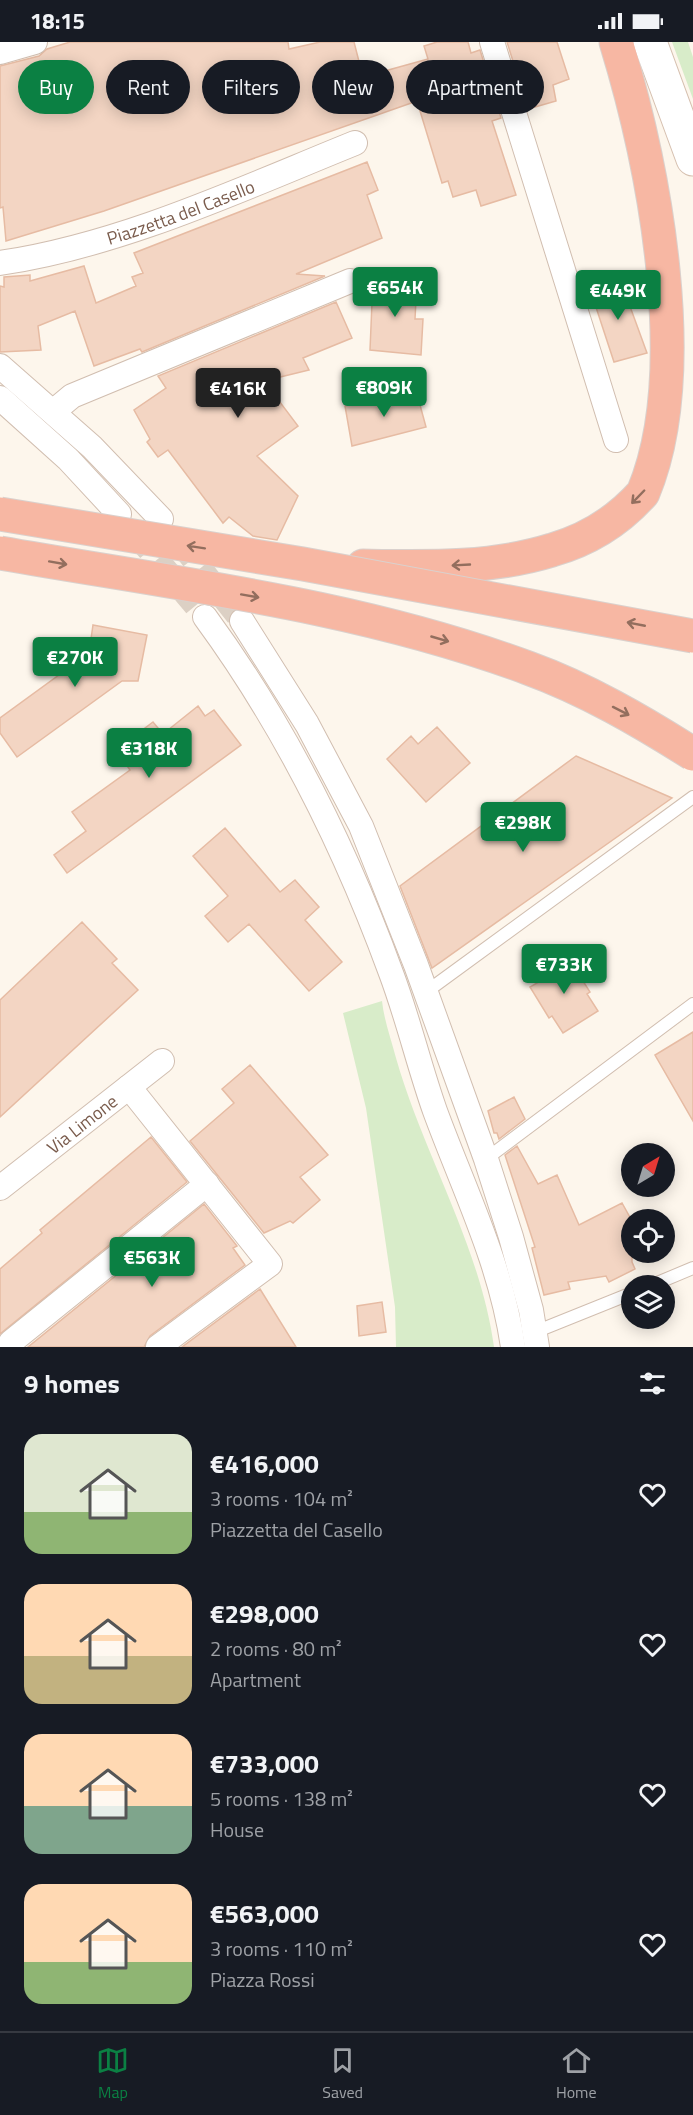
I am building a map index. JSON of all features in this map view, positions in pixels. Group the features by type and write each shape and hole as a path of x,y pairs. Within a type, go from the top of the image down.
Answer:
{"highway":[{"path":"303,564 428,567 483,564 553,550 578,541 619,516 656,478 682,424 689,393 691,332 687,294 676,244 616,42"},
{"path":"0,514 303,564 693,636"},
{"path":"0,553 248,596 403,629 530,668 653,728 693,754"}],"main road":[{"path":"650,42 693,159"}],"street":[{"path":"0,52 35,42"},
{"path":"492,42 616,440"},
{"name":"Piazzetta del Casello","path":"0,263 38,258 169,218 355,143"},
{"path":"54,411 72,396 350,281"},
{"path":"0,366 54,411 161,519"},
{"path":"0,398 68,459 119,514"},
{"path":"205,617 241,665 293,753 320,805 375,930 432,1103 497,1269 513,1347"},
{"path":"242,621 307,724 361,826 426,992 486,1159 511,1237 536,1339"},
{"name":"Via Limone","path":"0,1188 162,1061"},
{"path":"129,1087 270,1264 158,1347"},
{"path":"8,1339 207,1184"}],"lane":[{"path":"426,992 693,797"},
{"path":"486,1159 693,1004"},
{"path":"675,1276 693,1268"},
{"path":"536,1339 621,1298"}],"green space":[{"path":"672,42 688,42 693,57 693,99"},
{"path":"382,1001 388,1030 408,1094 477,1273 494,1347 396,1347 395,1307 366,1108 343,1013"}],"building":[{"path":"70,42 288,42 289,49 320,42 354,42 359,60 312,60 312,114 380,114 104,211 6,241 3,207 0,208 0,66 18,61 18,114 94,114 94,60 23,60 39,56 47,49"},
{"path":"437,42 468,42 471,53 480,50 483,60 424,60 428,59 424,46"},
{"path":"507,42 557,42 569,79 553,85 556,101 544,104 544,60 513,60"},
{"path":"406,65 406,105 394,109 394,68"},
{"path":"421,114 500,114 501,118 492,121 516,195 481,206 476,190 453,197 448,181 442,183"},
{"path":"367,162 378,190 367,195 382,238 296,274 325,276 142,352 140,349 94,366 75,311 38,326 41,350 0,352 0,286 4,287 4,277 30,275 30,281 84,266 96,303 136,286 132,277 143,273 134,253"},
{"path":"373,279 417,281 415,319 423,319 421,355 370,350"},
{"path":"620,279 647,353 614,362 590,289"},
{"path":"336,302 352,338 303,358 309,370 264,381 298,426 257,456 298,496 277,540 253,536 229,517 223,523 168,450 158,457 147,442 150,439 134,410 166,388 158,376"},
{"path":"391,394 392,400 417,394 426,427 352,446 345,406"},
{"path":"93,625 147,635 138,681 122,681 17,757 0,733 0,718 89,653"},
{"path":"198,706 205,716 214,710 241,745 67,873 54,855 86,831 72,812 130,770 116,750 153,722 163,734"},
{"path":"437,727 470,763 426,802 387,759 411,736 418,744"},
{"path":"576,756 672,798 432,968 400,886"},
{"path":"225,828 280,892 295,880 319,907 305,920 342,962 309,991 249,924 228,942 205,916 228,896 193,856"},
{"path":"82,922 117,959 112,963 138,990 0,1117 0,1000"},
{"path":"558,959 563,967 571,962 590,992 587,994 598,1011 563,1033 552,1016 549,1018 530,987 544,979 539,971"},
{"path":"693,1032 693,1121 655,1055"},
{"path":"250,1065 328,1155 300,1177 320,1200 293,1223 290,1221 264,1233 190,1141 234,1103 222,1089"},
{"path":"514,1097 525,1119 499,1139 497,1133 494,1133 488,1111"},
{"path":"151,1137 187,1182 0,1334 0,1269 42,1233 40,1230"},
{"path":"517,1146 538,1184 557,1175 579,1225 622,1203 625,1209 621,1209 621,1263 632,1263 635,1269 609,1282 606,1276 568,1282 570,1289 544,1295 532,1248 535,1247 505,1155"},
{"path":"204,1204 237,1246 233,1248 245,1265 150,1336 144,1347 28,1347"},
{"path":"260,1289 296,1347 182,1347"},
{"path":"382,1302 386,1332 359,1336 357,1306"}],"tunnel":[{"path":"134,532 205,617"},
{"path":"178,540 242,621"}]}
